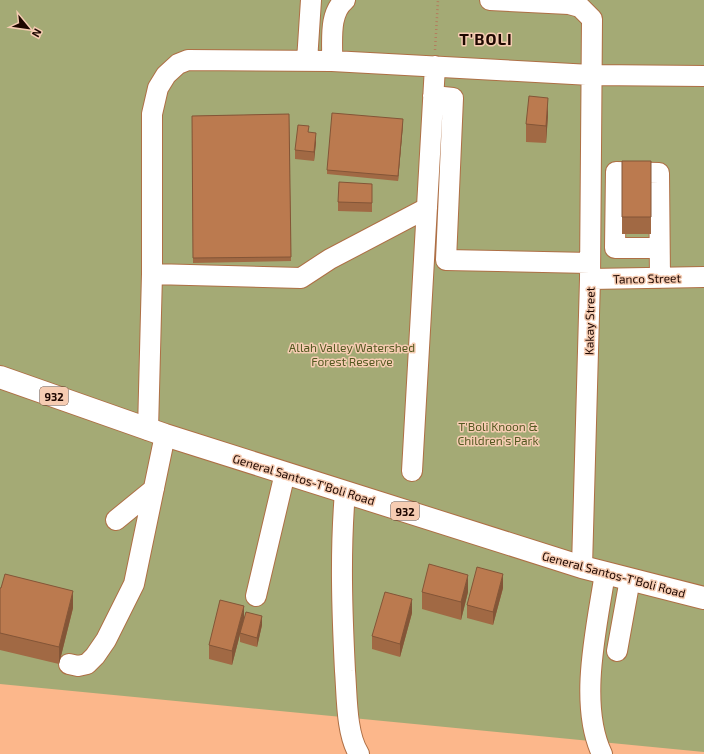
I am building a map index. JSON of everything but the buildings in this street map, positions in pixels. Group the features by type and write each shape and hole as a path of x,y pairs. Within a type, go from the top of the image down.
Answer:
{"main road":[{"name":"General Santos-T'Boli Road","path":"0,377 157,433 582,567 704,598"}],"street":[{"path":"307,61 311,0"},
{"path":"332,61 334,18 339,5 345,0"},
{"name":"Kakay Street","path":"490,0 569,4 580,7 592,19 590,271 582,567"},
{"path":"69,664 78,666 87,664 95,656 106,640 127,602 134,584 154,489 157,433 152,274 152,114 158,88 166,75 178,64 188,60 332,61 591,75 704,76"},
{"path":"412,471 435,66"},
{"name":"Tanco Street","path":"433,96 453,98 446,260 660,278 704,277"},
{"path":"152,274 301,278 330,260 427,208"},
{"path":"659,248 660,278"},
{"path":"256,596 285,473"},
{"path":"116,520 154,489"},
{"path":"345,492 342,523 341,575 347,705 352,736 359,754"},
{"path":"602,754 598,746 592,721 590,691 605,573"},
{"path":"617,651 630,580"}],"path":[{"path":"435,66 438,0"}],"green space":[{"name":"Allah Valley Watershed Forest Reserve","path":"0,0 704,0 704,752 0,684"}],"district":[{"name":"T'BOLI","path":"486,38"}],"park label":[{"name":"T'Boli Knoon & Children's Park","path":"498,433"}]}
